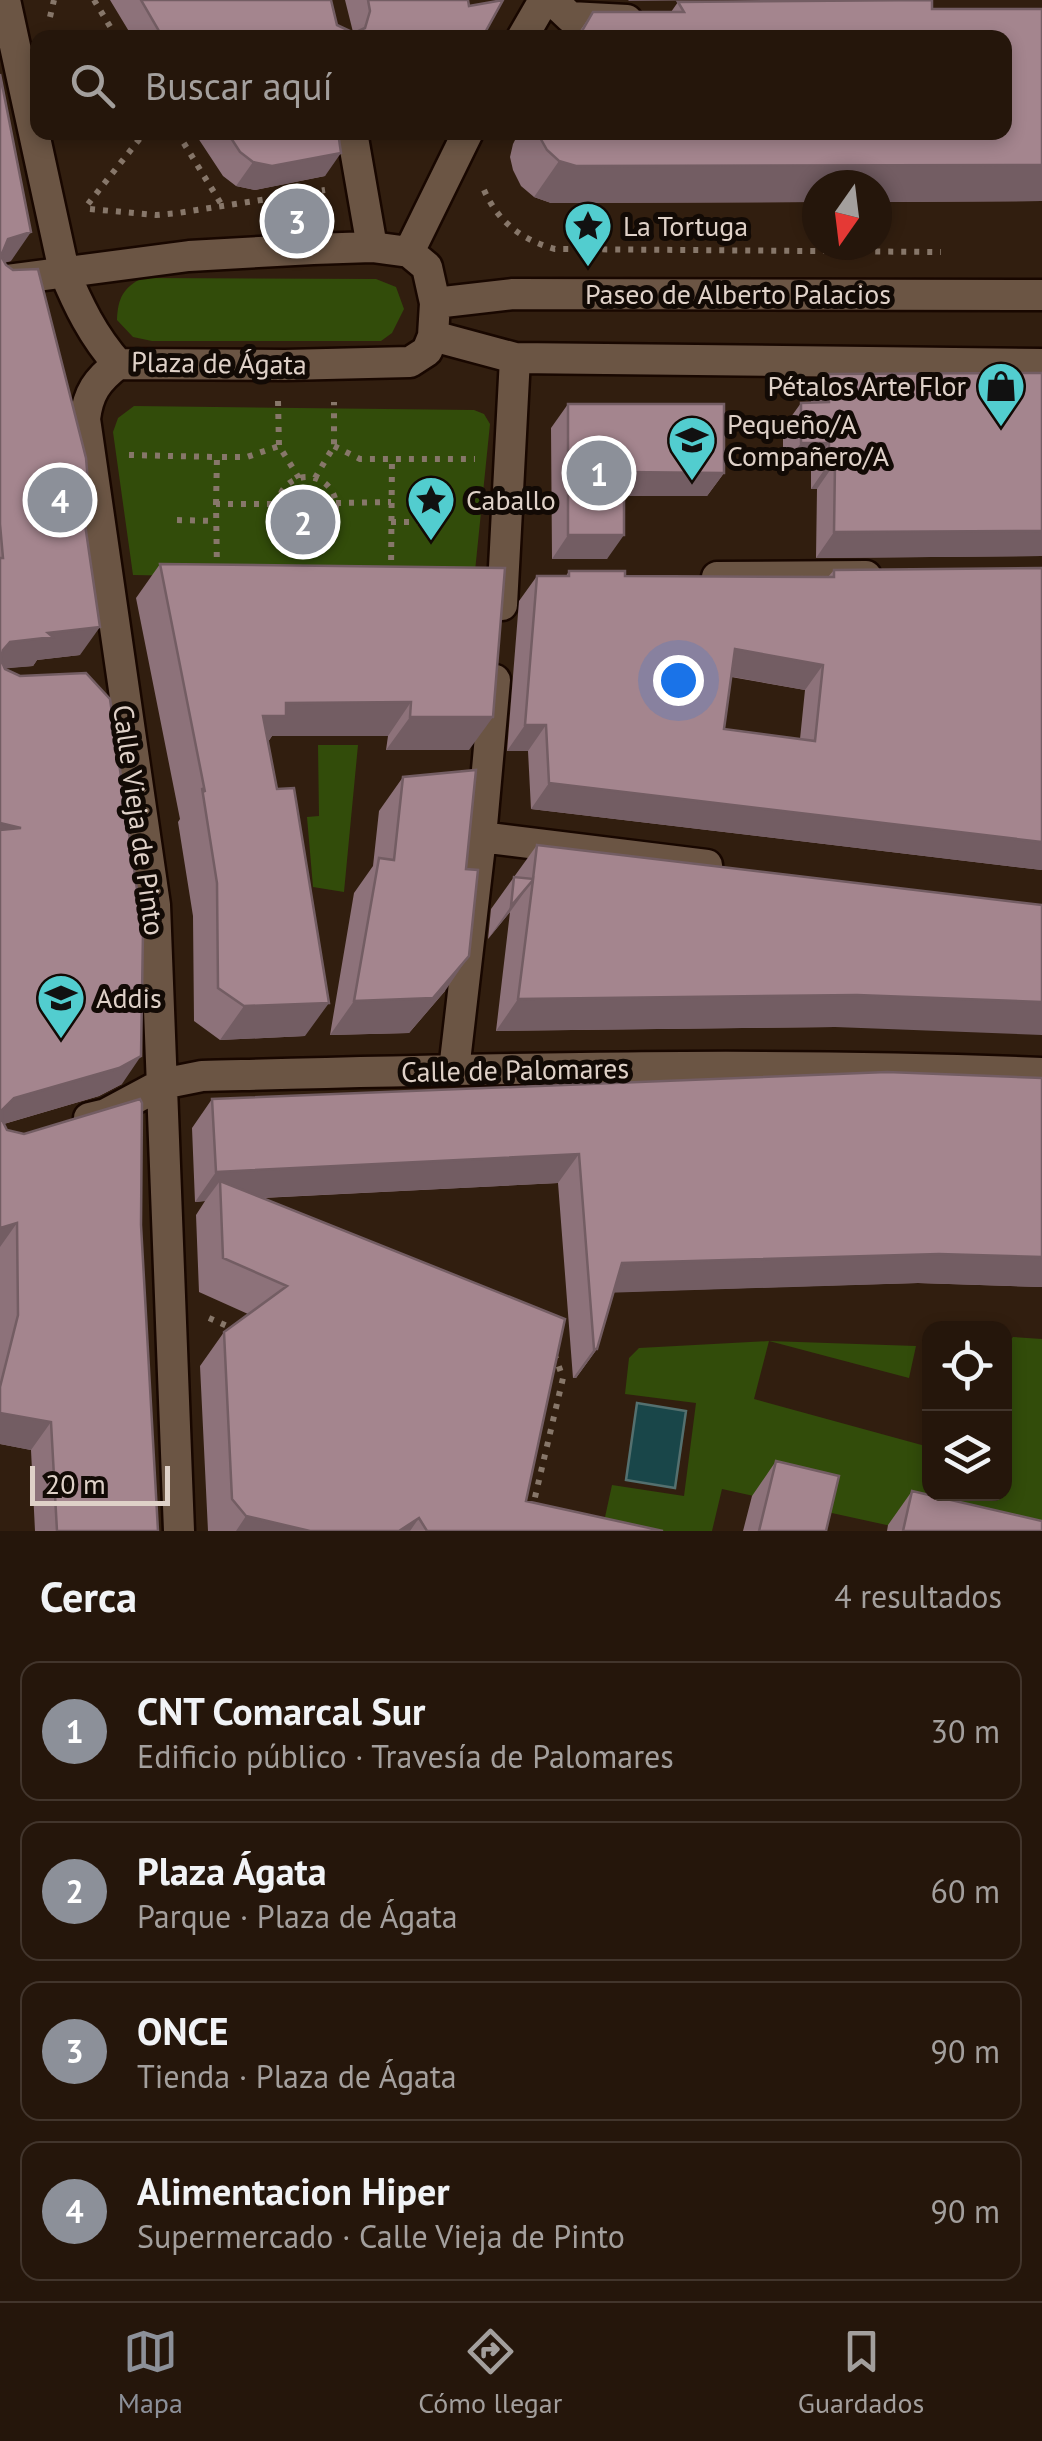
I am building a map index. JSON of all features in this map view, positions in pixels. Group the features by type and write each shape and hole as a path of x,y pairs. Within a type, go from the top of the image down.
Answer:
{"street":[{"name":"Plaza de Ágata","path":"5,0 30,115"},
{"path":"527,30 544,0"},
{"path":"552,0 570,17 659,20"},
{"name":"Plaza de Ágata","path":"35,140 64,271 80,310 118,364 410,362 427,350 433,336"},
{"path":"353,140 372,248"},
{"path":"409,252 464,140"},
{"path":"0,281 189,256 372,248 409,252 426,267 435,303 433,336 514,358 1042,364"},
{"name":"Paseo de Alberto Palacios","path":"435,303 513,294 1042,295"},
{"path":"454,1070 481,838 504,578 514,358"},
{"name":"Calle Vieja de Pinto","path":"118,364 100,378 88,397 84,419 106,550 109,681 154,905 179,1531"},
{"path":"695,577 888,576"},
{"path":"504,578 541,578"},
{"path":"481,838 733,869"},
{"name":"Calle de Palomares","path":"53,1129 106,1114 162,1084 202,1076 896,1067 1042,1073"}],"path":[{"path":"94,0 112,30"},
{"path":"139,140 84,208 156,215 361,186"},
{"path":"181,140 223,207"},
{"name":"Paseo de Alberto Palacios","path":"483,181 484,192 496,213 533,243 555,249 944,252"},
{"path":"261,400 296,400"},
{"path":"278,400 279,446 300,478"},
{"path":"315,400 352,401"},
{"path":"315,478 334,446 334,401"},
{"path":"125,456 247,457 279,446"},
{"path":"334,446 360,459 492,458"},
{"path":"217,586 218,457"},
{"path":"391,587 392,459"},
{"path":"300,478 315,478 326,483 336,504 329,525 321,532 306,535 288,529 280,520 278,504 284,487 300,478"},
{"path":"336,504 391,502"},
{"path":"216,504 278,504"},
{"path":"177,520 216,522"},
{"path":"391,522 428,522"},
{"path":"305,587 306,535"},
{"path":"195,1311 249,1336"},
{"path":"532,1512 562,1378 550,1341"}],"green space":[{"path":"142,278 376,279 396,287 404,309 392,333 381,341 152,341 133,337 117,320 123,294"},
{"path":"134,406 474,410 484,414 490,424 474,581 133,575 113,432 118,418"},
{"path":"318,745 358,745 344,892 313,887 307,817 319,816"},
{"path":"1012,1338 1042,1339 1042,1531 914,1531 722,1489 712,1531 602,1531 612,1485 684,1496 696,1403 625,1394 629,1358 639,1348 769,1341 754,1399 922,1445 922,1501 1012,1501"},
{"path":"769,1341 916,1346 909,1378"}],"water":[{"path":"637,1403 686,1411 675,1488 626,1480"}],"building":[{"path":"141,0 331,0 337,25 348,30 158,30"},
{"path":"368,0 468,0 469,6 503,0 486,30 361,30 365,28 370,11"},
{"path":"932,0 932,9 1042,9 1042,165 576,166 559,161 541,140 1012,140 1012,30 583,30 593,12 684,12 678,2"},
{"path":"0,74 31,232 8,239 1,256 13,270 38,269 86,458 88,482 79,483 100,627 10,642 1,660 5,669 20,676 86,673 110,699 143,932 141,1056 119,1068 14,1098 2,1110 2,1120 7,1130 24,1134 140,1099 142,1103 141,1225 158,1531 57,1531 51,1422 0,1413 0,1387 18,1315 17,1223 0,1228 0,830 21,828 0,823 0,558 3,558 0,524"},
{"path":"232,140 339,140 341,153 272,166 253,162"},
{"path":"1042,373 1042,531 834,532 835,463 829,463 829,443 801,443 801,403 829,402 829,374"},
{"path":"568,404 724,404 724,473 624,472 624,535 568,535"},
{"path":"160,564 505,568 493,717 410,717 411,702 286,703 286,716 263,716 277,789 294,788 329,1003 244,1006 218,988 217,883 202,788 205,792"},
{"path":"1042,568 1042,842 549,783 546,725 525,725 537,576 569,576 569,571 625,571 625,576 834,577 834,570","holes":["735,649 823,665 815,741 724,729"]},
{"path":"476,770 466,869 478,870 469,956 433,998 354,1001 379,858 394,860 403,777"},
{"path":"537,845 1042,905 1042,1002 857,995 518,999 533,880 511,906 514,877 533,879"},
{"path":"887,1072 1042,1078 1042,1257 939,1254 622,1263 594,1349 579,1154 216,1172 212,1099"},
{"path":"220,1181 565,1319 526,1501 663,1531 427,1531 419,1518 399,1531 310,1531 246,1516 232,1499 224,1332 287,1286 223,1258"},
{"path":"776,1461 839,1476 826,1531 759,1531"},
{"path":"912,1491 922,1493 922,1501 955,1501 1042,1521 1042,1531 903,1531"}],"place":[{"name":"ONCE","path":"297,221"},
{"name":"La Tortuga","path":"588,268"},
{"name":"Pétalos Arte Flor","path":"1001,428"},
{"name":"CNT Comarcal Sur","path":"599,473"},
{"name":"Pequeño/A Compañero/A","path":"692,482"},
{"name":"Alimentacion Hiper","path":"60,500"},
{"name":"Plaza Ágata","path":"303,522"},
{"name":"Caballo","path":"431,542"},
{"name":"Addis","path":"61,1040"}]}
